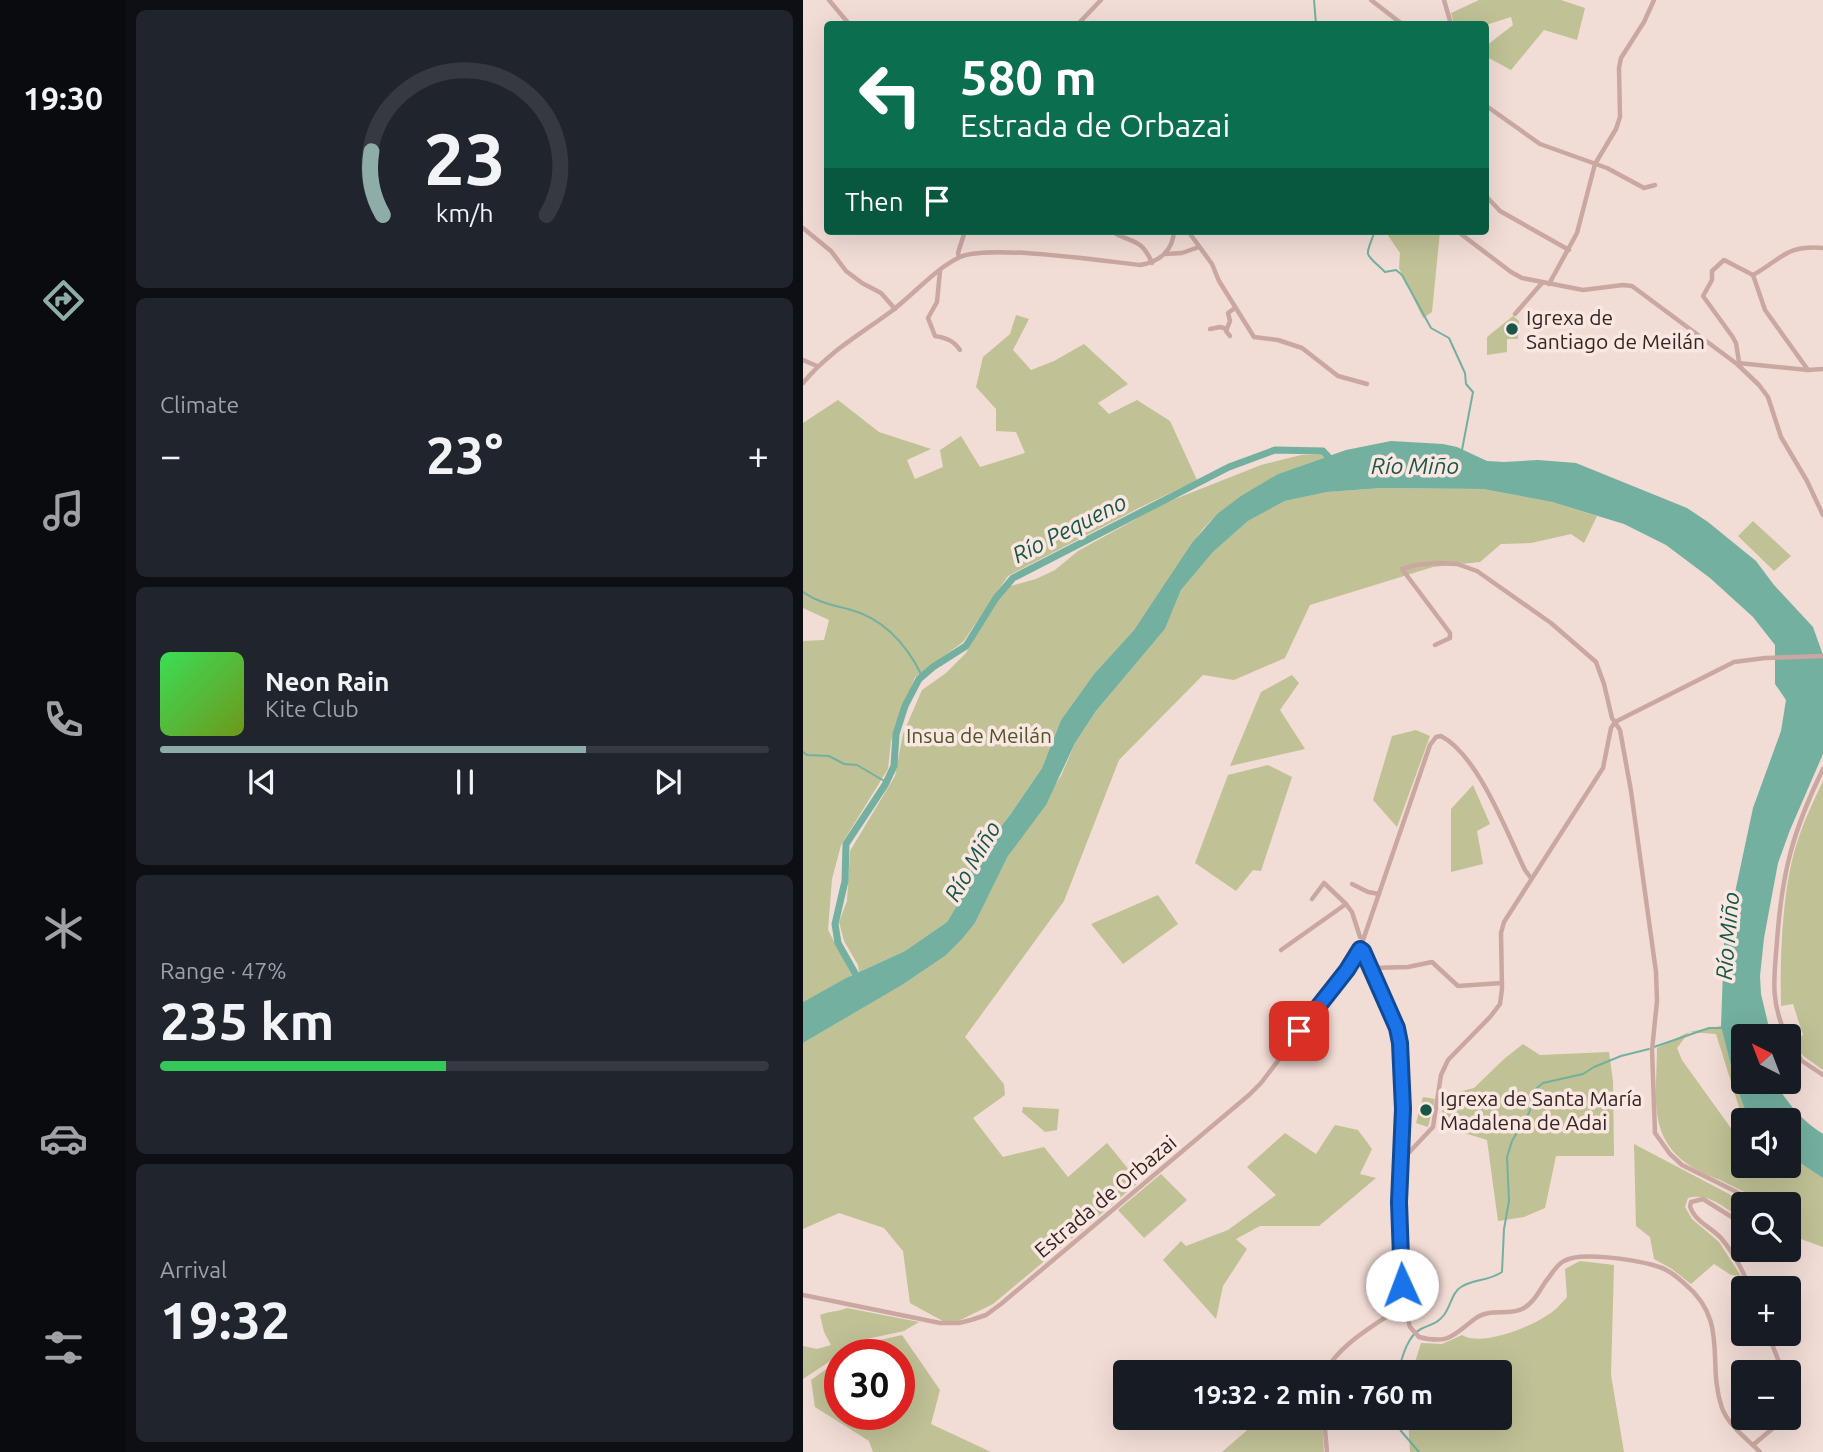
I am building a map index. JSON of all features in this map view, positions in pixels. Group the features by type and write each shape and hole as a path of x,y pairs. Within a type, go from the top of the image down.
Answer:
{"street":[{"path":"829,0 846,21"},
{"path":"1081,21 1101,0"},
{"path":"1371,0 1398,21"},
{"path":"1444,0 1450,21"},
{"path":"1549,284 1577,233 1595,164 1616,129 1620,117 1621,58 1644,22 1654,0"},
{"path":"1489,108 1540,144 1621,174 1644,188 1655,185"},
{"path":"1489,199 1500,211 1569,250"},
{"path":"803,228 831,251 846,271 881,293 895,309"},
{"path":"959,257 964,235"},
{"path":"1117,235 1139,242 1152,263"},
{"path":"1166,254 1174,235"},
{"path":"1191,235 1212,264 1219,281 1254,337 1278,340 1302,348 1338,376 1367,384"},
{"path":"1462,235 1522,278 1583,290 1632,286 1738,363 1768,397 1781,437 1823,515"},
{"path":"1753,275 1792,250 1807,246 1823,247"},
{"path":"803,383 830,353 895,309 959,257 977,252 1001,253 1140,265 1152,263 1166,254 1182,253 1199,247"},
{"path":"1738,363 1732,336 1703,296 1712,279 1712,271 1724,260 1753,275 1765,310 1809,370"},
{"path":"939,271 937,302 928,318 929,324 933,334 947,338 956,344 960,351"},
{"path":"1515,314 1542,283"},
{"path":"1230,336 1227,329 1228,313 1235,308"},
{"path":"1210,330 1220,327 1227,329"},
{"path":"803,360 817,366"},
{"path":"1738,363 1823,369"},
{"path":"1435,645 1450,638 1450,633 1402,569 1437,563 1477,571 1551,623 1596,662 1620,730 1656,972 1657,1001 1652,1050 1655,1133 1682,1165 1737,1192"},
{"path":"1400,1162 1433,1127 1441,1075 1448,1060 1499,1004 1502,983 1501,933 1511,908 1603,768 1611,728 1615,722 1735,662 1823,656"},
{"name":"Estrada de Orbazai","path":"803,1294 940,1323 959,1323 986,1315 1077,1242 1255,1089 1359,951 1430,745 1436,737 1441,736 1455,744 1470,763 1531,878"},
{"path":"1781,1024 1774,992 1784,881 1797,826 1823,769"},
{"path":"1312,900 1324,883 1352,912 1360,937 1363,938"},
{"path":"1352,884 1379,894"},
{"path":"1281,950 1346,904"},
{"path":"1359,951 1371,968 1397,1028 1400,1043 1403,1109 1399,1202 1404,1305 1410,1327 1419,1337 1444,1339 1455,1336 1476,1317 1485,1313 1523,1309 1531,1303 1557,1266 1566,1259 1607,1258 1662,1268 1677,1277 1704,1303 1713,1333 1722,1409 1756,1450 1774,1430"},
{"path":"1371,968 1408,967 1432,962 1459,986 1502,983"},
{"path":"1801,1059 1823,1075"},
{"path":"1401,1155 1407,1156"},
{"path":"1731,1216 1703,1199 1691,1202 1690,1206 1697,1218 1721,1239 1731,1254"},
{"path":"1331,1360 1404,1305"},
{"path":"1326,1430 1327,1452"}],"green space":[{"path":"1479,0 1561,0 1585,8 1577,40 1544,30 1511,70 1489,58 1489,44 1513,25 1511,17 1489,24 1489,21 1453,21 1451,13"},
{"path":"1388,235 1440,235 1432,312 1423,318 1399,268 1400,253"},
{"path":"1016,315 1029,319 1013,350 1031,370 1084,344 1128,384 1098,403 1109,414 1137,400 1170,421 1197,480 1008,576 963,642 915,677 891,741 888,769 841,845 832,879 828,930 852,975 803,1002 803,641 824,640 829,620 803,608 803,423 838,400 879,432 931,449 907,460 915,479 943,467 940,450 961,436 980,467 1025,453 1016,432 996,431 996,409 976,387 983,357 1010,334"},
{"path":"1513,316 1519,321 1518,339 1507,339 1507,352 1487,355 1487,337"},
{"name":"Insua de Meilán","path":"1323,454 1326,457 1278,474 1217,514 1202,530 1134,630 1094,674 1061,720 1042,768 1010,815 983,848 969,873 964,894 947,922 905,951 859,972 858,965 844,941 839,922 847,901 850,851 895,776 903,734 922,690 946,673 966,653 1007,587 1036,579 1055,570 1078,551 1165,503 1261,465 1301,455"},
{"path":"1382,488 1483,489 1552,502 1597,516 1584,543 1571,534 1531,543 1501,544 1480,562 1433,567 1310,605 1285,658 1234,680 1203,675 1119,760 1064,901 965,1037 1004,1084 1005,1095 973,1118 1003,1157 1044,1147 1068,1177 1107,1143 1139,1182 993,1304 950,1325 910,1303 903,1251 884,1228 839,1213 803,1229 803,1043 902,985 945,956 975,923 1008,856 1061,776 1075,743 1096,711 1165,629 1181,590 1213,552 1248,521 1285,501 1327,492"},
{"path":"1753,521 1791,556 1774,571 1738,536"},
{"path":"1292,675 1299,683 1280,710 1305,749 1230,766 1261,692"},
{"path":"1416,730 1430,736 1397,827 1373,800 1392,736"},
{"path":"1268,765 1292,777 1261,871 1253,870 1236,891 1195,863 1228,775"},
{"path":"1823,781 1823,1070 1801,1053 1803,1035 1793,1004 1781,1006 1783,925 1791,864"},
{"path":"1473,785 1490,824 1477,831 1483,864 1451,872 1451,809"},
{"path":"1158,895 1178,924 1123,964 1091,924"},
{"path":"1721,1026 1731,1066 1731,1082 1716,1034 1689,1032"},
{"path":"1689,1032 1677,1048 1682,1060 1731,1128 1731,1178 1801,1178 1801,1164 1823,1178 1823,1247 1801,1239 1801,1192 1744,1192 1702,1173 1670,1147 1658,1118 1657,1048"},
{"path":"1523,1044 1540,1055 1609,1052 1613,1081 1614,1156 1556,1156 1545,1208 1524,1217 1498,1221 1487,1140 1439,1125 1446,1095 1474,1088"},
{"path":"1735,1094 1739,1094 1744,1108 1739,1108"},
{"path":"1423,1097 1435,1099 1428,1127 1416,1123"},
{"path":"1023,1107 1059,1109 1057,1130 1045,1132 1022,1112"},
{"path":"1335,1125 1358,1130 1372,1149 1360,1174 1376,1178 1319,1226 1260,1226 1236,1239 1247,1249 1223,1286 1216,1319 1163,1260 1181,1241 1186,1246 1228,1230 1276,1195 1247,1167 1285,1133 1316,1154"},
{"path":"1634,1144 1731,1195 1731,1212 1703,1197 1688,1198 1685,1207 1692,1219 1719,1242 1741,1276 1731,1275 1714,1264 1691,1284 1654,1259 1650,1237 1636,1226"},
{"path":"1161,1174 1187,1200 1144,1238 1118,1210"},
{"path":"1580,1261 1614,1265 1611,1375 1624,1452 1410,1452 1409,1430 1512,1430 1512,1360 1416,1360 1421,1343 1442,1344 1462,1335 1481,1339 1492,1337 1538,1321 1555,1310 1567,1297 1565,1269"},
{"path":"847,1308 919,1322 904,1331 867,1339 828,1339 820,1315"},
{"path":"902,1335 905,1339 884,1339"},
{"path":"803,1346 817,1349 824,1347 824,1365 803,1379"},
{"path":"915,1354 940,1390 931,1424 991,1452 873,1452 869,1441 852,1430 915,1430"},
{"path":"824,1371 824,1413 815,1407 811,1380"},
{"path":"1247,1430 1323,1430 1324,1452 1222,1452"}],"water":[{"name":"Río Miño","path":"1391,441 1443,444 1457,447 1487,461 1538,460 1576,463 1687,508 1708,522 1756,561 1813,627 1823,655 1823,754 1778,863 1760,976 1768,1024 1731,1024 1731,1066 1721,1026 1724,944 1753,808 1781,731 1786,700 1775,684 1775,645 1753,617 1710,578 1666,545 1624,524 1552,502 1483,489 1382,488 1327,492 1285,501 1248,521 1213,552 1181,590 1165,629 1096,711 1075,743 1046,805 1008,856 975,923 961,940 945,956 902,985 803,1043 803,1002 846,978 905,951 947,922 964,894 974,860 1010,815 1042,768 1061,720 1094,674 1134,630 1192,543 1217,514 1278,474 1346,450"},
{"name":"Río Miño","path":"1739,1094 1783,1094 1794,1108 1744,1108"},
{"name":"Río Miño","path":"1801,1116 1823,1134 1823,1178 1801,1164"}],"waterway":[{"path":"1314,0 1316,21"},
{"path":"1374,235 1368,254 1385,272 1396,270 1402,275 1431,328 1449,338 1465,373 1466,384 1473,392 1462,450"},
{"name":"Río Pequeno","path":"860,982 838,943 835,924 845,881 846,844 885,785 894,766 896,734 905,706 919,679 966,646 996,598 1013,578 1229,467 1275,450 1323,451 1333,462"},
{"path":"803,592 819,601 861,613 883,626 909,654 922,676"},
{"path":"803,752 807,755 829,756 844,764 857,765 886,782"},
{"path":"1654,1047 1709,1028 1722,1028"},
{"path":"1402,1360 1412,1337 1441,1318 1458,1289 1502,1272 1504,1229 1509,1201 1507,1157 1512,1141 1529,1113 1537,1088 1543,1083 1583,1074 1621,1056 1649,1049"},
{"path":"1401,1430 1419,1452"}],"place":[{"name":"Igrexa de Santiago de Meilán","path":"1512,329"},
{"name":"Igrexa de Santa María Madalena de Adai","path":"1426,1110"}],"route":[{"path":"1299,1031 1347,970 1360,949 1363,951 1397,1028 1400,1043 1403,1109 1399,1202 1402,1285"}]}
